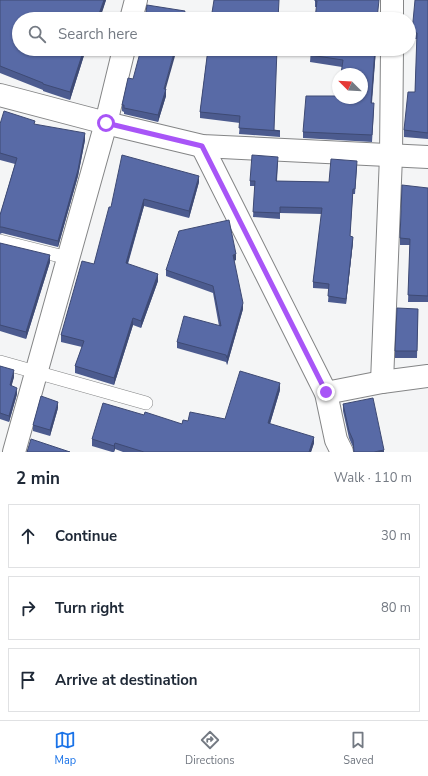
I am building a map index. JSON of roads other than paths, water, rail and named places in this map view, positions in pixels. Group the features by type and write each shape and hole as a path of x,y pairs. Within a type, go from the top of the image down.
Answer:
{"street":[{"path":"133,12 136,0"},
{"path":"392,0 392,12"},
{"path":"14,452 106,123 122,56"},
{"path":"382,382 391,156 392,56"},
{"path":"0,95 202,146 428,157"},
{"path":"202,146 326,392 336,440 342,452"},
{"path":"326,392 382,382 428,376"}],"lane":[{"path":"0,241 68,258"},
{"path":"0,362 146,403"}]}
